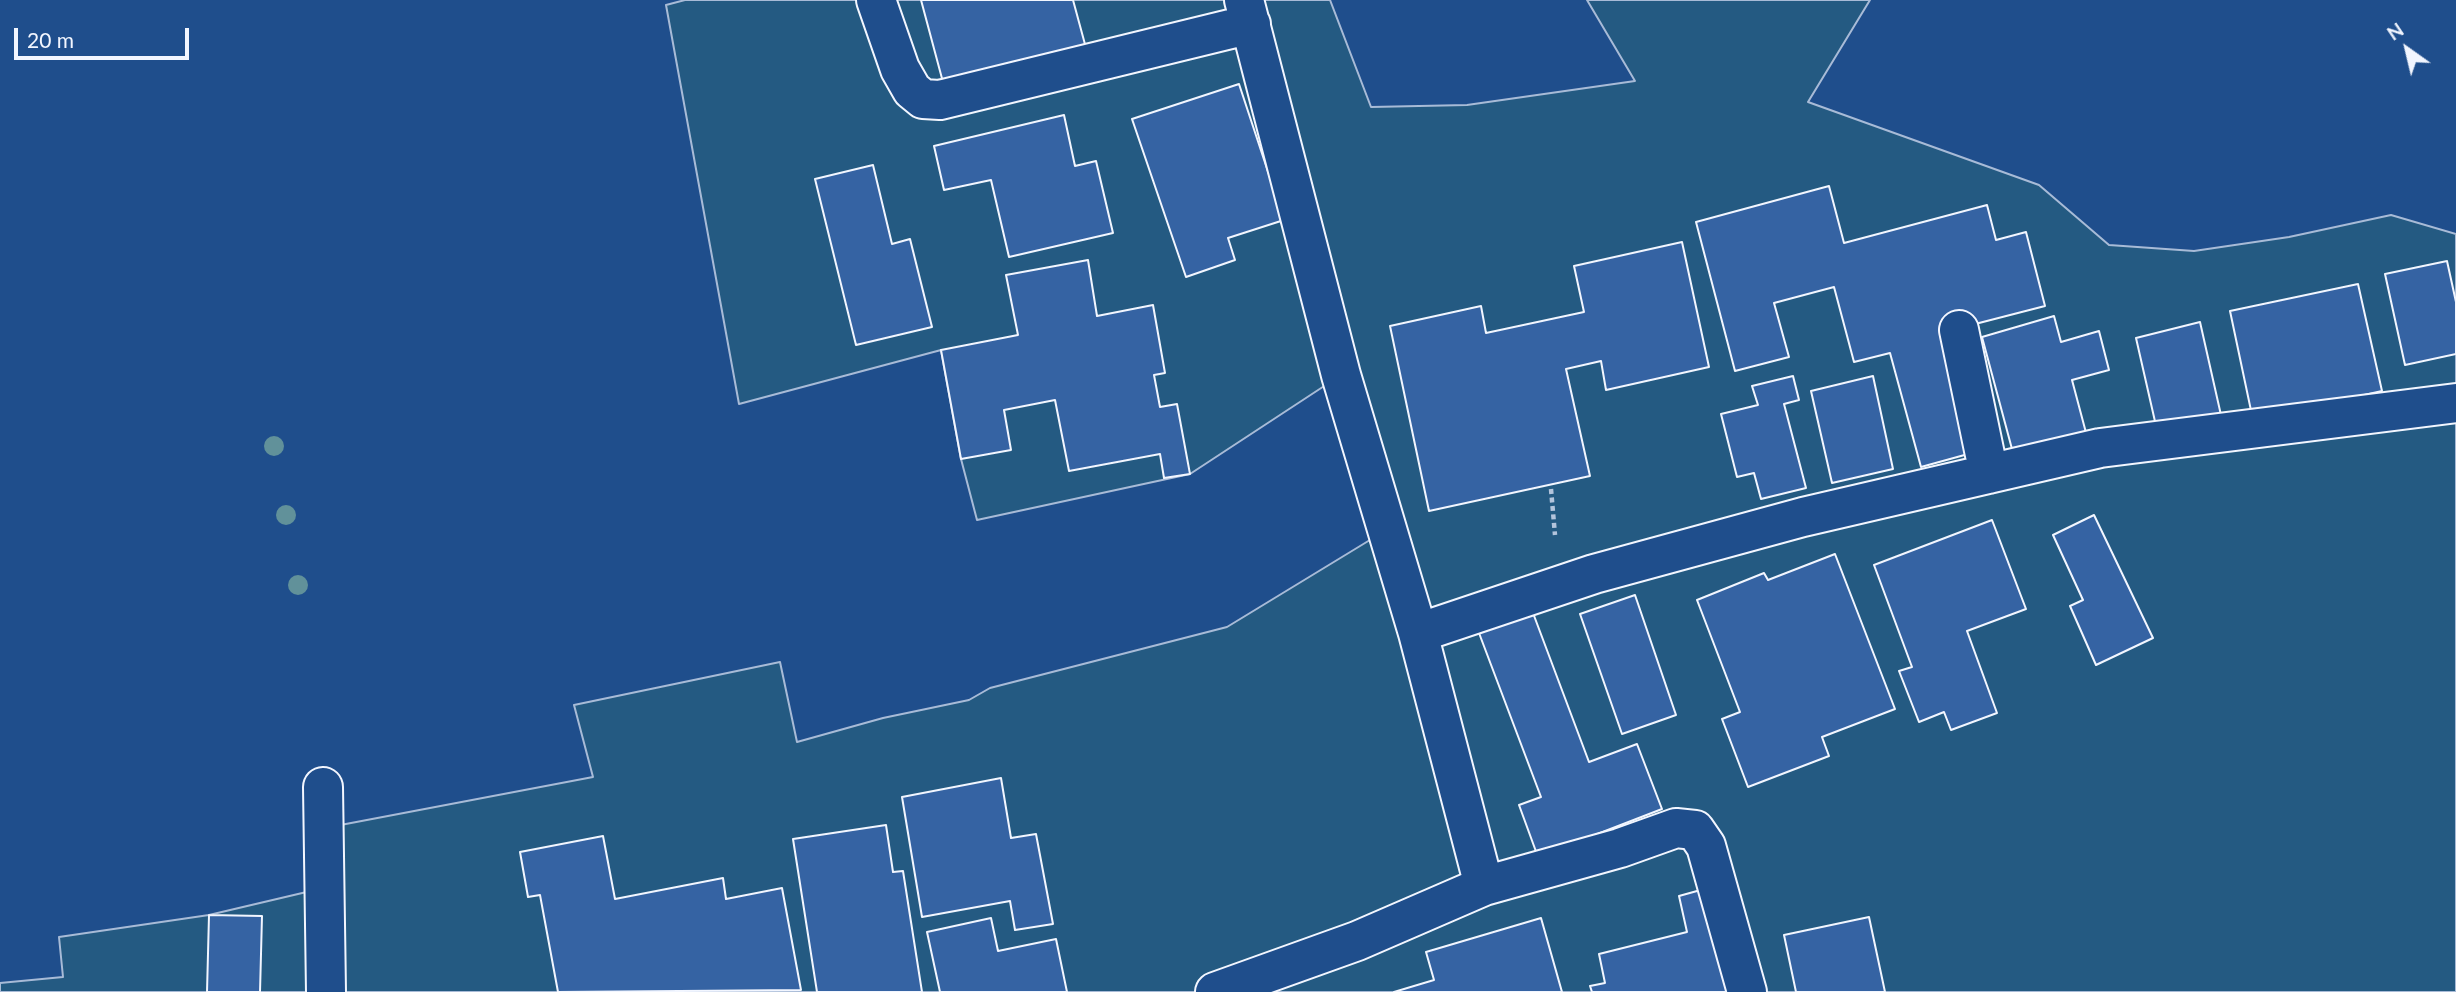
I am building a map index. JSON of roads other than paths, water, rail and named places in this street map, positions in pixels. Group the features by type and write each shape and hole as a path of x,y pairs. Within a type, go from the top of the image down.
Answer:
{"street":[{"path":"876,0 900,69 912,90 923,99 940,100 1247,12 1341,375 1418,633 1483,886"},
{"path":"1959,330 1989,474"},
{"path":"1418,633 1594,575 1803,517 2100,448 2456,403"},
{"path":"323,787 326,992"},
{"path":"1215,992 1357,941 1483,886 1620,848 1676,828 1695,830 1706,846 1747,992"}]}
